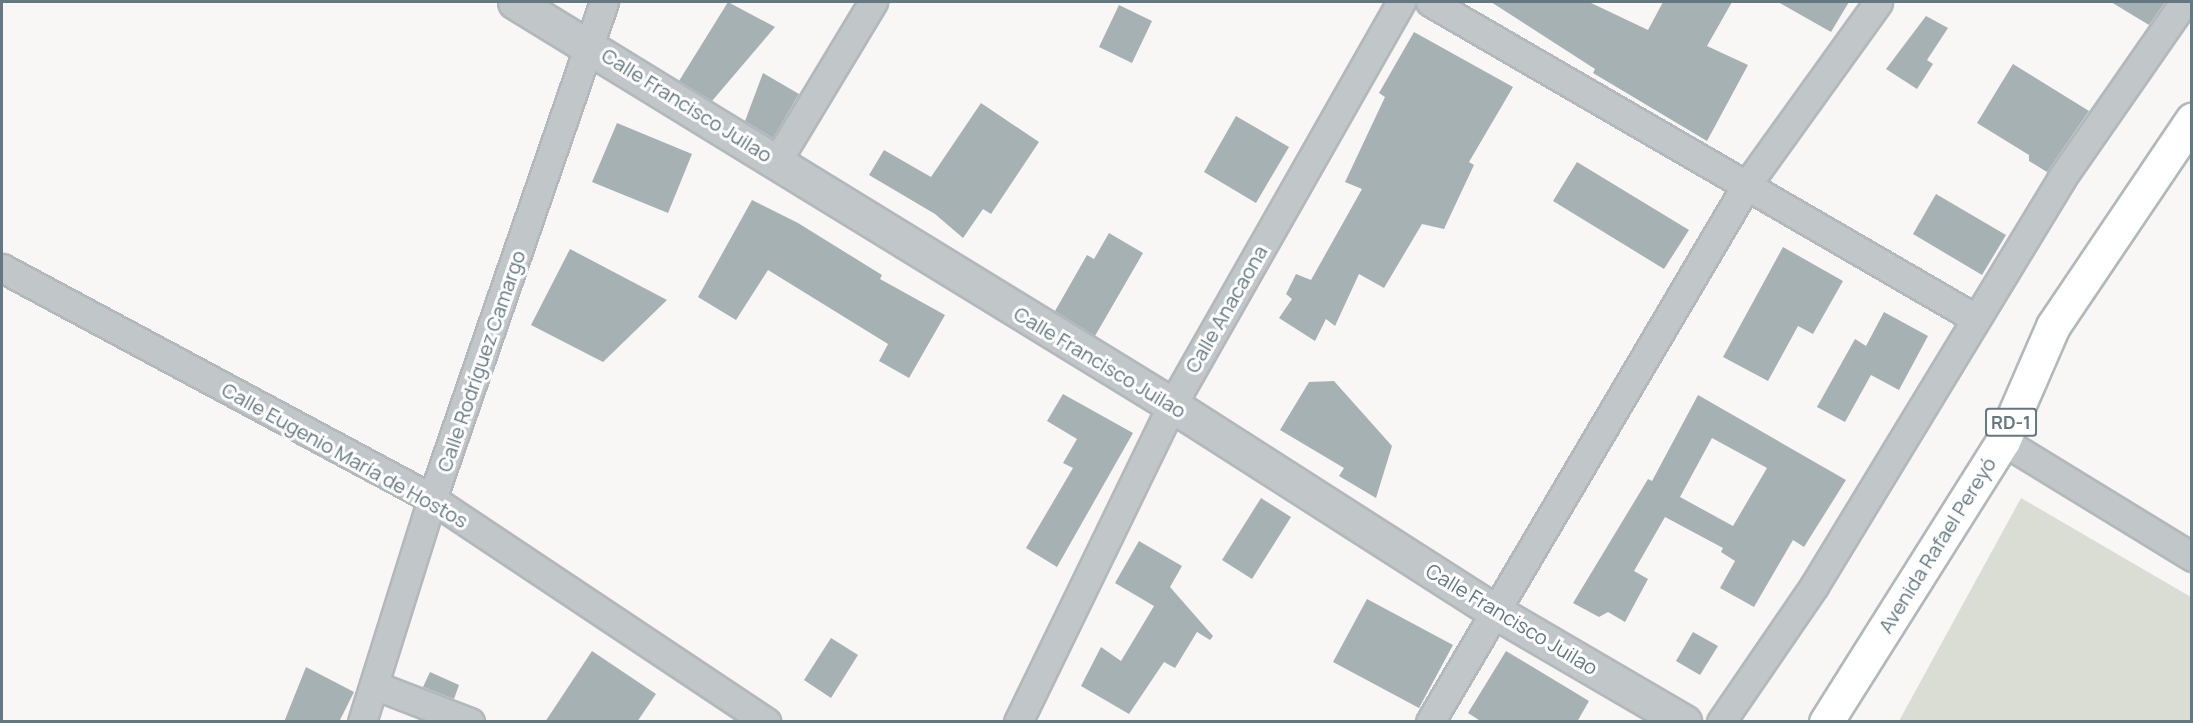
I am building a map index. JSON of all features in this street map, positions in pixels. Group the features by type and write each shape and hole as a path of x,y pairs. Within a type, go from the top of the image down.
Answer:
{"main road":[{"name":"Avenida Rafael Pereyó","path":"1826,722 2003,441 2053,326 2192,120"}],"street":[{"name":"Calle Francisco Juilao","path":"515,2 591,46 1172,405 1496,612 1684,722"},
{"name":"Calle Rodríguez Camargo","path":"362,722 432,499 591,46 604,2"},
{"path":"777,162 873,2"},
{"name":"Calle Anacaona","path":"1018,722 1172,405 1401,2"},
{"path":"1430,2 1975,318"},
{"path":"1430,722 1746,186 1878,2"},
{"path":"1721,722 1814,586 2061,179 2184,2"},
{"name":"Calle Eugenio María de Hostos","path":"2,268 432,499 766,722"},
{"path":"2003,441 2192,557"},
{"path":"374,685 471,722"}],"shaded area":[{"path":"2021,498 2191,597 2191,721 1899,721"}],"building":[{"path":"728,2 775,27 712,101 679,81"},
{"path":"1491,2 1589,2 1648,30 1663,2 1732,2 1707,46 1748,65 1707,141 1593,73 1595,69"},
{"path":"1778,2 1849,2 1831,32"},
{"path":"2111,2 2165,2 2149,25"},
{"path":"1119,5 1152,21 1132,63 1099,47"},
{"path":"1926,16 1948,28 1927,60 1933,64 1917,89 1886,69"},
{"path":"1414,32 1513,87 1469,162 1474,165 1444,229 1422,224 1384,288 1359,274 1335,326 1326,319 1315,341 1279,318 1292,299 1286,294 1296,274 1311,280 1362,189 1345,182 1385,97 1379,93"},
{"path":"2013,64 2089,111 2047,172 2029,161 2029,155 1977,123"},
{"path":"763,73 799,94 773,138 745,121"},
{"path":"981,103 1039,142 991,214 983,209 963,238 935,214 869,175 884,150 931,177"},
{"path":"1236,116 1289,147 1256,203 1204,172"},
{"path":"617,123 692,154 668,213 592,182"},
{"path":"1577,162 1689,230 1664,269 1553,201"},
{"path":"1936,194 2006,235 1982,275 1913,234"},
{"path":"752,200 798,223 882,275 880,279 945,315 909,378 879,361 888,344 768,270 736,320 698,297"},
{"path":"1109,233 1143,253 1095,336 1055,311 1087,255 1094,259"},
{"path":"1783,247 1843,281 1813,334 1798,326 1768,381 1723,357"},
{"path":"570,249 667,300 603,362 531,325"},
{"path":"1884,312 1928,336 1899,390 1871,375 1845,422 1817,407 1855,339 1866,346"},
{"path":"1334,381 1392,446 1376,498 1339,476 1344,468 1280,430 1309,382"},
{"path":"1063,394 1133,433 1057,567 1026,548 1073,468 1063,463 1077,439 1047,421"},
{"path":"1698,395 1846,480 1804,547 1793,540 1754,607 1720,588 1735,561 1721,552 1723,548 1665,517 1634,571 1648,579 1625,622 1608,612 1599,617 1573,603 1648,479 1652,481","holes":["1712,438 1767,468 1733,526 1680,497"]},
{"path":"1261,498 1291,517 1252,579 1222,560"},
{"path":"1139,541 1182,566 1170,587 1213,636 1210,640 1197,632 1175,668 1164,662 1129,714 1081,686 1101,647 1121,661 1154,606 1115,583"},
{"path":"1367,599 1453,645 1419,708 1333,662"},
{"path":"1693,632 1718,646 1700,675 1676,661"},
{"path":"831,638 858,655 831,698 804,680"},
{"path":"592,651 656,694 637,722 545,722"},
{"path":"1506,651 1589,701 1577,722 1482,722 1468,713"},
{"path":"306,667 354,692 339,722 284,722"},
{"path":"430,672 459,685 454,699 423,687"}]}
